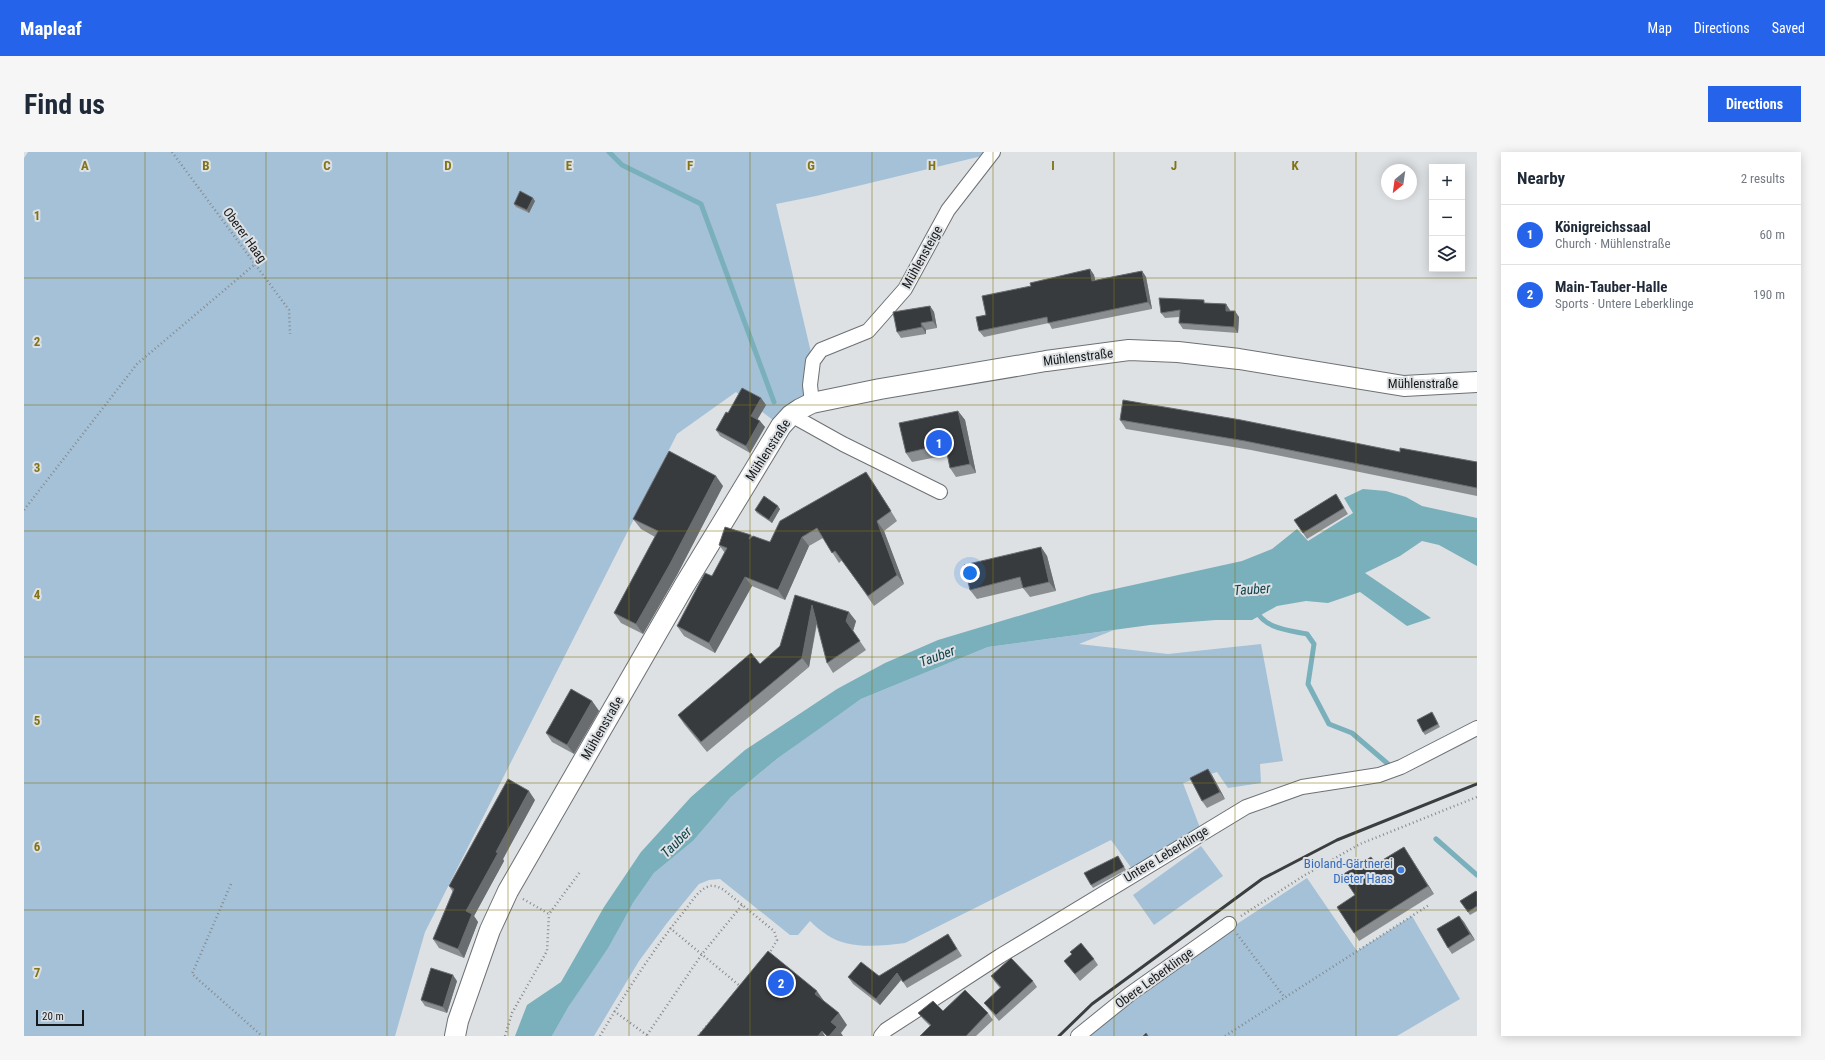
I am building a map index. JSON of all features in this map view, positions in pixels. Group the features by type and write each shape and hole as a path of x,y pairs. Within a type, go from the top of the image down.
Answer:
{"main road":[{"name":"Mühlenstraße","path":"455,1036 490,930 508,891 688,580 781,426 791,415 812,403 873,391 1046,360 1129,350 1155,350 1224,357 1404,386 1477,382"}],"street":[{"name":"Mühlensteige","path":"812,403 810,386 813,361 821,350 868,331 905,289 948,210 993,152"},
{"path":"791,415 843,444 940,492"},
{"name":"Untere Leberklinge","path":"881,1036 886,1030 1000,956 1246,807 1302,787 1379,775 1401,767 1477,728"},
{"name":"Obere Leberklinge","path":"1081,1035 1130,994 1229,924"}],"path":[{"name":"Oberer Haag","path":"172,152 254,265 289,310 290,334"},
{"path":"24,510 137,364 254,265"},
{"path":"1285,998 1229,924 1305,875 1360,844 1477,797"},
{"path":"505,1036 512,1013 547,951 548,914 580,872"},
{"path":"231,884 192,974 262,1036"},
{"path":"600,1036 614,1011 670,928 701,890 709,886 716,886 724,890 743,904 774,931 777,940 768,955"},
{"path":"508,891 548,914"},
{"path":"614,1011 647,1036 702,954 743,904"},
{"path":"1225,1036 1429,905"},
{"path":"670,928 740,986"},
{"path":"736,991 745,981"},
{"path":"698,1036 717,1014"}],"shaded area":[{"path":"28,152 985,152 982,156 816,196 776,204 813,361 812,403 781,426 736,392 677,434 425,932 395,1036 24,1036 24,158"},
{"path":"1114,630 1079,644 1168,654 1261,644 1283,761 1260,764 1261,783 1228,788 1217,772 1183,783 1202,833 1135,873 1111,840 905,943 875,946 855,945 836,940 827,935 810,921 798,935 790,935 720,879 709,880 699,884 667,923 639,961 594,1036 552,1036 633,903 654,873 693,841 731,797 778,758 812,733 861,699 988,647"},
{"path":"1201,846 1223,876 1154,925 1133,895"},
{"path":"1307,878 1357,951 1412,916 1460,999 1397,1036 1084,1036 1130,994"}],"water":[{"name":"Tauber","path":"1363,489 1386,491 1406,497 1422,506 1477,518 1477,566 1439,545 1422,541 1400,556 1365,573 1431,618 1407,626 1360,592 1328,603 1306,601 1277,606 1252,620 1216,620 1150,625 988,647 861,699 778,758 731,797 693,841 654,873 633,903 608,948 569,1006 552,1036 515,1036 527,1005 561,982 604,907 641,852 691,797 745,750 837,689 885,663 938,640 1092,594 1242,561 1272,549 1297,529 1308,541 1353,513 1344,498"}],"building":[{"path":"520,191 533,198 527,210 514,204"},
{"path":"1090,269 1092,281 1142,271 1148,302 1048,323 1047,317 979,331 976,317 986,315 982,296 1031,286 1030,283"},
{"path":"1159,298 1204,300 1204,303 1226,304 1226,311 1235,311 1234,327 1179,323 1180,310 1161,313"},
{"path":"930,306 933,321 921,323 922,327 897,332 893,312"},
{"path":"742,388 761,398 751,416 760,421 746,446 716,430 726,412 728,413"},
{"path":"1123,400 1241,420 1400,452 1400,448 1477,462 1477,488 1245,441 1120,420"},
{"path":"958,411 970,464 950,468 945,444 906,453 899,423"},
{"path":"669,451 716,476 670,564 636,624 614,613 658,531 633,519"},
{"path":"866,472 891,511 877,521 897,575 868,596 835,551 832,553 817,528 802,537 778,590 745,577 709,643 677,626 705,573 712,576 727,548 719,545 725,527 751,535 749,539 753,536 770,542 780,521"},
{"path":"1336,494 1344,508 1303,533 1294,520"},
{"path":"764,496 778,506 769,520 755,510"},
{"path":"1041,547 1049,582 1023,588 1020,577 970,590 964,565"},
{"path":"795,595 849,612 846,621 860,641 827,663 812,605 802,658 701,742 678,715 751,653 760,664 780,646"},
{"path":"571,689 592,701 567,745 546,733"},
{"path":"1432,712 1438,724 1423,732 1417,720"},
{"path":"1208,769 1220,792 1202,801 1190,778"},
{"path":"508,779 529,791 496,852 498,853 466,911 472,914 458,949 433,939 454,889 449,886"},
{"path":"1404,847 1428,886 1354,933 1337,907 1355,895 1342,875 1371,857 1376,864"},
{"path":"1118,856 1124,867 1091,885 1084,873"},
{"path":"1476,891 1477,906 1468,912 1460,901"},
{"path":"1459,916 1470,934 1448,948 1437,929"},
{"path":"948,934 957,949 903,982 897,973 876,999 848,977 861,962 879,976"},
{"path":"1081,943 1094,959 1075,974 1064,961 1072,954 1070,952"},
{"path":"768,951 817,991 815,994 839,1013 831,1022 837,1027 829,1036 822,1031 818,1036 698,1036"},
{"path":"1011,958 1033,981 996,1015 984,1003 1001,987 991,976"},
{"path":"431,968 453,975 443,1007 421,1000"},
{"path":"965,990 988,1013 966,1036 920,1036 931,1025 918,1013 933,1001 943,1011"}],"waterway":[{"path":"609,152 622,165 701,204 774,402"},
{"path":"1255,609 1259,616 1277,628 1307,634 1314,644 1308,684 1329,724 1352,733 1388,764"},
{"path":"1436,839 1477,875"}],"railway":[{"path":"1059,1036 1092,1004 1262,879 1337,840 1477,784"}],"place":[{"name":"Königreichssaal","path":"939,443"},
{"name":"Bioland-Gärtnerei Dieter Haas","path":"1401,870"},
{"name":"Main-Tauber-Halle","path":"781,983"}]}
